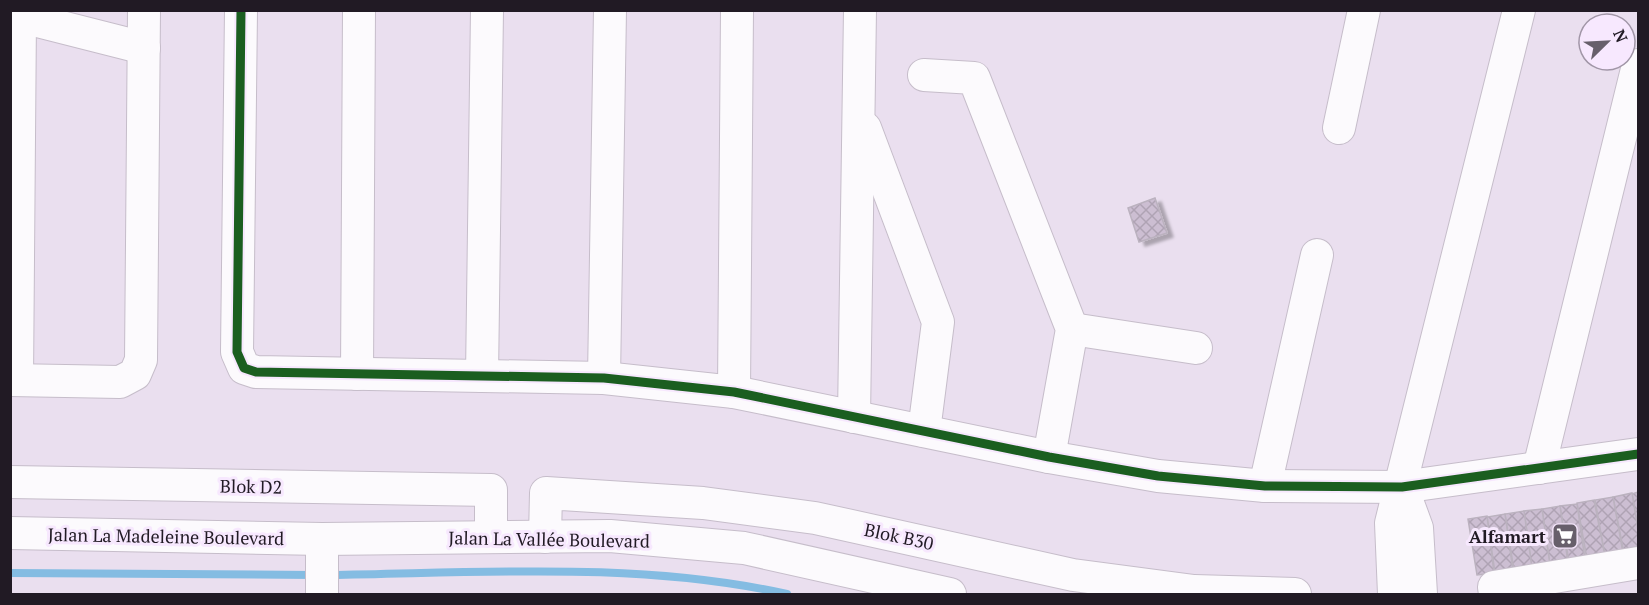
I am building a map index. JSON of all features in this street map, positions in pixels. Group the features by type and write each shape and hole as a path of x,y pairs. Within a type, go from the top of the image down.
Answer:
{"street":[{"path":"144,10 144,48 141,360 135,374 120,382 14,380 15,15 144,48"},
{"path":"241,10 237,352 244,368 256,372 604,378 734,392 1049,457 1158,476 1265,486 1401,487 1638,454"},
{"path":"357,374 359,10"},
{"path":"482,376 487,10"},
{"path":"604,378 610,10"},
{"path":"734,392 737,10"},
{"path":"854,417 860,10"},
{"path":"1350,10 1358,42"},
{"path":"1339,128 1364,10"},
{"path":"1394,594 1391,523 1519,10"},
{"path":"1539,468 1638,65"},
{"path":"924,75 974,78 1072,329 1049,457"},
{"path":"859,111 938,322 924,431"},
{"path":"1265,486 1317,255"},
{"path":"1072,329 1196,348"},
{"name":"Blok D2","path":"10,482 491,490 491,537"},
{"path":"1401,487 1417,528 1421,594"},
{"name":"Blok B30","path":"545,537 546,493 703,503 814,518 1073,575 1194,591 1295,594"},
{"name":"Jalan La Madeleine Boulevard","path":"10,533 322,539"},
{"name":"Jalan La Vallée Boulevard","path":"322,539 610,537 744,548 950,594"},
{"path":"322,539 322,594"},
{"path":"1495,594 1494,586 1638,563"}],"building":[{"path":"1155,198 1167,233 1139,242 1128,208"},
{"path":"1638,492 1638,528 1632,494"},
{"path":"1632,493 1638,530 1638,550 1624,553 1613,497"},
{"path":"1613,497 1623,553 1605,556 1595,500"},
{"path":"1594,500 1605,556 1587,559 1577,503"},
{"path":"1577,504 1585,560 1569,562 1560,506"},
{"path":"1560,506 1568,563 1550,565 1542,509"},
{"path":"1542,509 1550,565 1532,568 1524,511"},
{"path":"1524,511 1532,568 1514,570 1505,514"},
{"path":"1505,514 1513,571 1495,573 1487,517"},
{"path":"1487,516 1494,573 1477,575 1468,519"}],"waterway":[{"path":"330,575 502,571 617,573 731,584 787,594"},
{"path":"10,573 315,575"}],"cycle path":[{"path":"241,10 237,352 244,368 256,372 604,378 734,392 1049,457 1158,476 1265,486 1402,487 1638,454"}],"place":[{"name":"Alfamart","path":"1565,536"}]}
